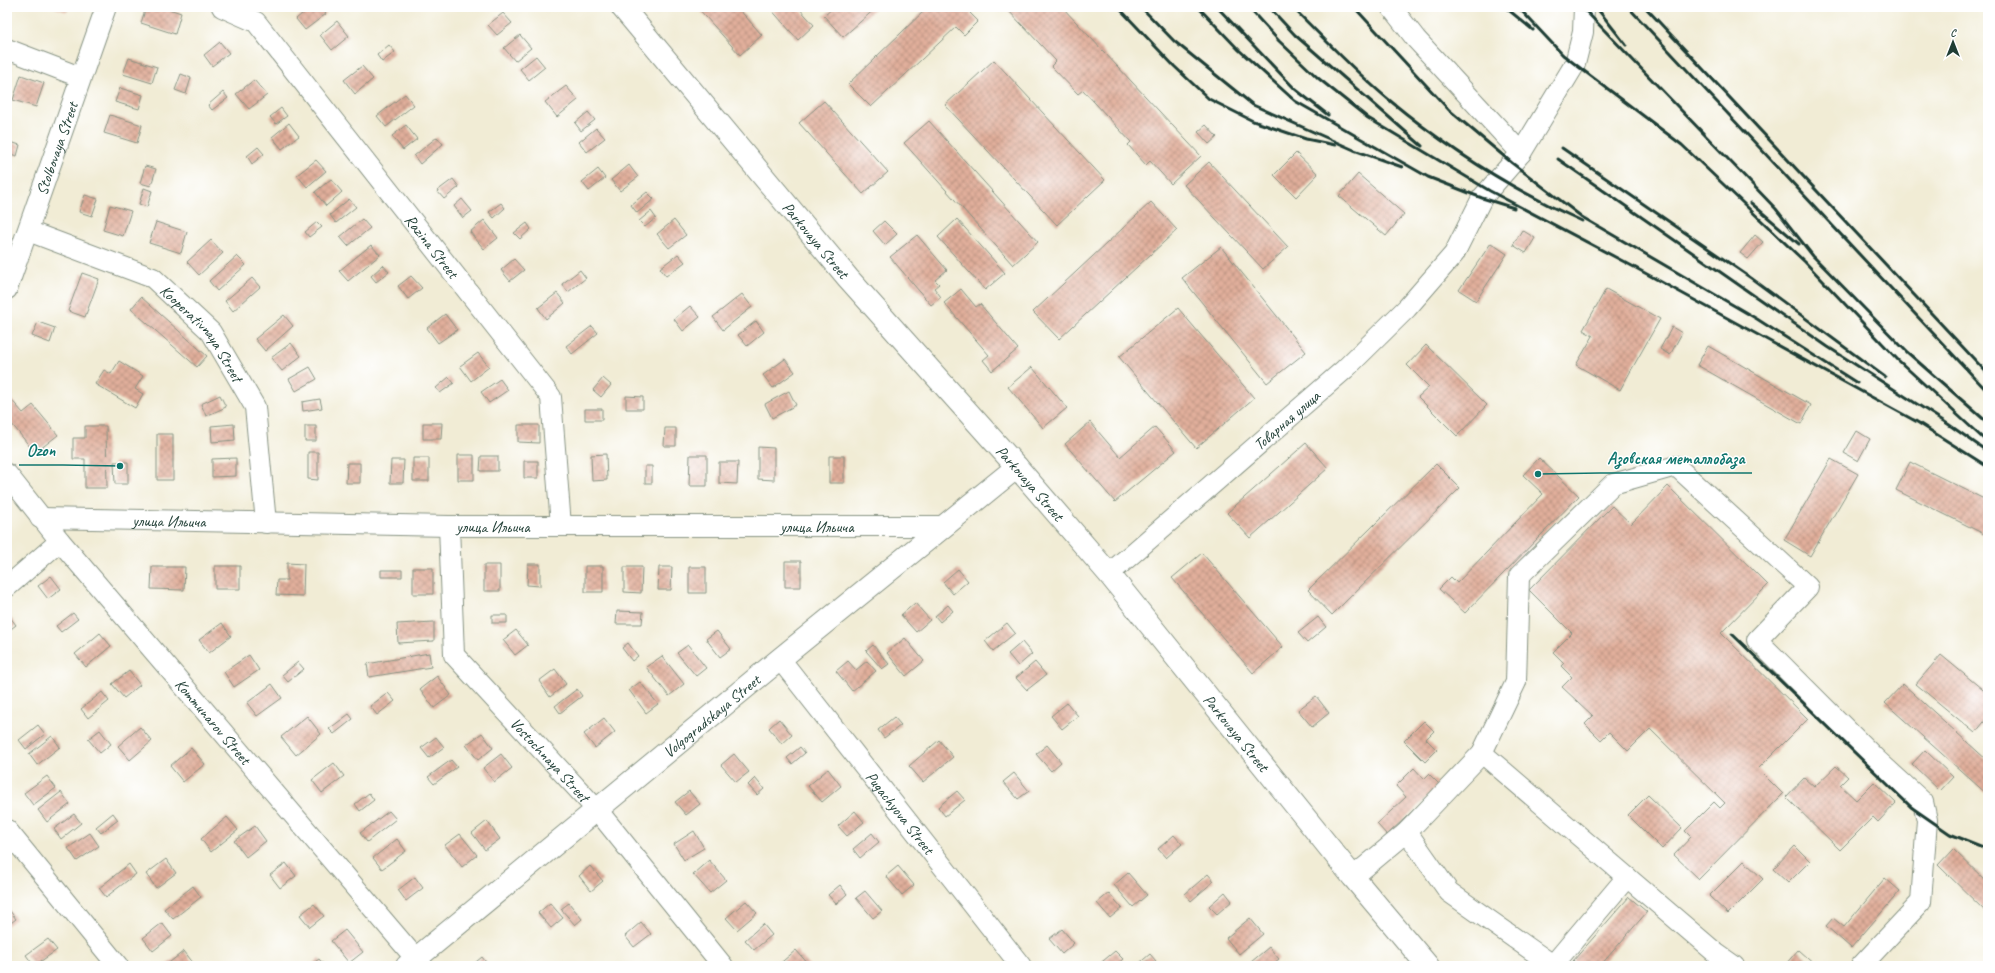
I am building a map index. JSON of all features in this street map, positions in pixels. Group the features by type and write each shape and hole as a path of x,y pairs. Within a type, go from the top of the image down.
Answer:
{"main road":[{"name":"Parkovaya Street","path":"622,7 848,278 1109,574 1353,877 1428,966"},
{"name":"Volgogradskaya Street","path":"415,963 780,659 1017,468"}],"street":[{"name":"Stolbovaya Street","path":"7,289 80,77 106,7"},
{"name":"Razina Street","path":"222,7 256,22 551,397 561,526"},
{"path":"1391,7 1416,39 1521,153"},
{"name":"Товарная улица","path":"1109,574 1345,369 1407,308 1454,254 1482,198 1521,153 1575,64 1583,32 1584,7"},
{"path":"7,49 80,77"},
{"name":"Kooperativnaya Street","path":"28,231 153,278 211,332 255,408 266,523"},
{"path":"1353,877 1407,832 1482,753 1516,682 1519,576 1613,484 1676,466 1808,587 1757,640 1877,760 1923,802 1927,820 1921,902 1861,966"},
{"name":"Kommunarov Street","path":"7,474 40,518 415,963"},
{"name":"улица Ильича","path":"40,518 449,526 945,526"},
{"name":"Vostochnaya Street","path":"449,526 454,655 598,811 723,966"},
{"path":"7,587 60,541"},
{"name":"Pugachyova Street","path":"780,659 1021,966"},
{"path":"1482,753 1717,954 1734,966"},
{"path":"7,830 118,966"},
{"path":"1407,832 1449,892 1554,965 1627,877"}],"building":[{"path":"7,7 12,7 7,23"},
{"path":"53,7 68,7 67,12"},
{"path":"146,7 163,7 181,13 175,34 141,23"},
{"path":"310,7 320,7 326,14 305,30 296,19"},
{"path":"697,7 737,7 762,35 740,55"},
{"path":"769,7 798,7 814,25 798,40"},
{"path":"834,7 877,7 843,37 824,16"},
{"path":"928,7 970,7 973,10 970,13 978,21 964,35 956,27 871,107 848,84"},
{"path":"996,7 1062,7 1201,156 1171,184 1150,161 1146,165 1128,145 1131,142 1083,90 1078,94 1051,66 1056,61 1006,8 1001,12"},
{"path":"503,13 512,23 497,35 488,25"},
{"path":"337,21 349,36 332,50 320,35"},
{"path":"520,35 531,48 515,61 504,48"},
{"path":"220,42 229,53 212,66 204,55"},
{"path":"389,45 395,52 382,62 377,55"},
{"path":"536,56 545,67 529,80 520,69"},
{"path":"129,58 157,67 152,83 123,74"},
{"path":"994,60 1105,180 1057,225 945,105"},
{"path":"362,66 373,79 355,94 344,80"},
{"path":"181,74 191,78 186,94 175,90"},
{"path":"21,75 44,83 36,107 13,100"},
{"path":"254,80 267,95 249,109 236,94"},
{"path":"566,86 578,100 557,117 545,102"},
{"path":"120,88 143,95 139,109 115,102"},
{"path":"223,92 228,98 212,110 208,105"},
{"path":"405,94 414,105 386,127 377,116"},
{"path":"824,101 888,172 863,194 799,123"},
{"path":"281,108 287,116 276,124 270,117"},
{"path":"588,112 595,120 581,131 575,123"},
{"path":"110,115 142,125 137,143 104,133"},
{"path":"929,121 1038,242 1013,265 904,143"},
{"path":"289,123 299,136 282,149 272,137"},
{"path":"406,125 417,139 403,150 392,136"},
{"path":"1206,125 1217,137 1209,144 1198,132"},
{"path":"596,128 605,138 587,152 579,142"},
{"path":"437,137 443,144 420,164 414,156"},
{"path":"7,141 20,145 17,156 7,153"},
{"path":"258,147 264,154 252,164 247,156"},
{"path":"1296,153 1318,174 1296,197 1274,175"},
{"path":"316,160 326,171 307,187 297,175"},
{"path":"1209,162 1288,247 1263,269 1184,185"},
{"path":"629,165 638,177 620,191 611,180"},
{"path":"145,166 156,169 151,186 140,183"},
{"path":"598,169 605,178 589,191 582,182"},
{"path":"1358,174 1404,214 1386,236 1339,196"},
{"path":"331,179 342,192 326,206 315,192"},
{"path":"453,179 459,187 444,199 437,191"},
{"path":"144,188 152,191 147,207 139,204"},
{"path":"647,192 654,199 637,213 631,205"},
{"path":"85,195 98,199 92,216 79,212"},
{"path":"349,199 356,207 336,223 330,215"},
{"path":"462,199 472,211 463,218 454,206"},
{"path":"1151,202 1177,230 1059,339 1033,312"},
{"path":"501,203 505,208 494,218 489,212"},
{"path":"110,205 131,211 123,236 103,230"},
{"path":"651,211 656,218 645,227 639,221"},
{"path":"362,219 370,228 348,246 340,237"},
{"path":"957,219 1005,273 985,290 938,237"},
{"path":"484,220 498,238 484,249 470,232"},
{"path":"674,220 686,235 669,248 657,234"},
{"path":"884,221 897,234 885,245 873,231"},
{"path":"156,222 187,232 181,253 149,243"},
{"path":"317,222 322,227 309,237 305,232"},
{"path":"527,223 531,229 520,239 514,233"},
{"path":"1522,230 1535,238 1526,253 1513,245"},
{"path":"917,235 947,270 935,280 939,284 934,288 941,297 931,305 890,257"},
{"path":"1755,235 1763,242 1748,259 1740,253"},
{"path":"211,240 223,253 199,275 187,262"},
{"path":"1491,243 1507,254 1476,301 1459,290"},
{"path":"371,245 380,255 348,281 339,271"},
{"path":"1221,247 1306,352 1267,383 1182,278"},
{"path":"678,254 685,262 666,276 660,268"},
{"path":"237,256 246,265 217,291 209,281"},
{"path":"514,259 524,270 510,281 501,270"},
{"path":"383,265 389,272 376,282 371,276"},
{"path":"580,270 586,278 568,292 562,284"},
{"path":"82,273 99,279 85,317 68,311"},
{"path":"411,276 422,288 408,299 398,286"},
{"path":"252,278 260,287 233,311 225,301"},
{"path":"961,289 976,307 980,304 1018,349 992,371 983,360 989,355 944,303"},
{"path":"1606,289 1660,319 1620,390 1576,365 1593,336 1583,330"},
{"path":"557,293 565,303 546,319 538,308"},
{"path":"742,294 752,307 723,330 713,317"},
{"path":"141,297 207,356 197,367 131,309"},
{"path":"690,306 700,317 683,331 674,319"},
{"path":"1178,308 1254,398 1196,448 1119,357"},
{"path":"445,314 457,330 438,343 427,328"},
{"path":"284,315 293,326 265,351 255,339"},
{"path":"756,321 764,332 747,346 738,335"},
{"path":"38,322 55,328 50,343 32,336"},
{"path":"592,326 598,333 572,354 566,346"},
{"path":"1672,327 1682,333 1670,355 1660,349"},
{"path":"291,343 301,356 282,371 271,358"},
{"path":"1426,345 1487,405 1457,436 1418,397 1429,387 1407,365"},
{"path":"1708,346 1811,405 1801,424 1697,365"},
{"path":"478,353 489,367 471,381 460,366"},
{"path":"785,359 795,372 773,388 763,375"},
{"path":"119,361 143,376 135,389 143,394 135,408 95,384 104,370 111,374"},
{"path":"310,367 317,379 296,391 289,379"},
{"path":"1032,367 1067,408 1043,428 1008,387"},
{"path":"449,377 454,383 440,393 436,388"},
{"path":"603,378 611,385 601,397 593,390"},
{"path":"500,379 508,390 489,403 481,392"},
{"path":"789,391 796,405 772,418 765,404"},
{"path":"220,395 226,407 206,416 201,404"},
{"path":"626,396 643,397 643,409 626,409"},
{"path":"9,397 23,413 33,405 58,435 35,453 7,418 7,399"},
{"path":"320,399 322,408 303,411 302,402"},
{"path":"585,409 602,409 602,420 585,420"},
{"path":"1090,422 1120,457 1155,427 1176,451 1115,502 1065,444"},
{"path":"423,423 442,423 441,439 423,439"},
{"path":"234,424 235,440 212,442 211,426"},
{"path":"518,425 539,425 539,443 518,442"},
{"path":"85,426 106,426 107,488 85,488 85,459 73,459 73,438 85,438"},
{"path":"305,426 316,426 316,441 305,441"},
{"path":"665,428 676,428 676,446 664,446"},
{"path":"1857,431 1870,439 1858,461 1844,453"},
{"path":"157,434 173,434 173,480 157,480"},
{"path":"1306,443 1328,468 1250,538 1227,513"},
{"path":"758,447 774,448 774,480 758,479"},
{"path":"308,452 318,452 318,480 308,479"},
{"path":"606,454 607,480 592,481 591,455"},
{"path":"458,455 474,455 474,480 458,480"},
{"path":"690,455 707,455 707,486 689,486"},
{"path":"481,456 498,456 498,471 480,471"},
{"path":"829,456 844,456 844,483 829,483"},
{"path":"236,458 236,476 212,477 212,459"},
{"path":"413,458 429,458 429,481 413,481"},
{"path":"1539,458 1579,496 1465,613 1439,589 1451,577 1457,583 1543,494 1523,475"},
{"path":"1831,459 1858,474 1810,556 1784,540"},
{"path":"391,460 404,460 403,483 390,483"},
{"path":"524,461 538,461 538,478 524,478"},
{"path":"114,462 128,462 128,484 115,484"},
{"path":"719,462 738,462 737,484 719,483"},
{"path":"1910,462 1988,501 1988,536 1896,490"},
{"path":"347,463 360,463 360,483 346,483"},
{"path":"1436,464 1460,488 1332,615 1308,590"},
{"path":"645,466 652,466 652,483 645,483"},
{"path":"1668,486 1768,585 1721,633 1808,719 1758,769 1783,794 1699,879 1674,855 1691,837 1685,831 1714,802 1720,808 1725,803 1650,729 1628,751 1609,732 1601,740 1585,724 1593,716 1562,687 1572,677 1561,666 1564,663 1553,652 1572,633 1529,590 1612,506 1631,524"},
{"path":"1202,553 1283,647 1253,673 1172,578"},
{"path":"785,561 801,561 801,587 785,587"},
{"path":"287,563 304,564 303,596 276,595 277,580 287,580"},
{"path":"528,564 540,564 540,586 527,585"},
{"path":"484,565 500,565 500,591 484,591"},
{"path":"215,566 240,566 240,589 215,589"},
{"path":"585,566 603,566 603,592 585,592"},
{"path":"152,567 185,567 184,590 151,589"},
{"path":"624,567 642,567 641,593 624,592"},
{"path":"659,567 672,567 671,590 658,590"},
{"path":"689,567 706,567 706,593 689,593"},
{"path":"413,568 433,568 433,594 413,594"},
{"path":"958,569 968,581 953,594 943,582"},
{"path":"381,570 402,570 402,577 381,577"},
{"path":"51,576 61,589 48,599 38,586"},
{"path":"915,603 930,620 916,632 901,615"},
{"path":"948,605 953,611 940,622 935,616"},
{"path":"617,611 643,612 642,624 616,624"},
{"path":"7,613 16,625 7,632"},
{"path":"73,613 78,619 61,632 56,626"},
{"path":"492,615 507,615 507,623 492,623"},
{"path":"1318,617 1326,627 1307,643 1298,633"},
{"path":"434,622 434,641 398,643 397,624"},
{"path":"222,623 231,636 209,653 199,640"},
{"path":"1007,623 1015,633 993,651 985,641"},
{"path":"516,630 528,645 515,655 503,640"},
{"path":"717,631 731,649 720,657 706,639"},
{"path":"100,633 111,646 86,667 75,654"},
{"path":"905,638 924,661 906,676 887,653"},
{"path":"1022,642 1032,654 1018,666 1008,654"},
{"path":"628,643 638,656 632,661 622,648"},
{"path":"688,645 706,668 696,676 677,653"},
{"path":"873,645 889,664 882,669 866,651"},
{"path":"429,653 431,667 369,677 367,664"},
{"path":"249,655 259,670 234,687 224,672"},
{"path":"1941,655 1988,694 1988,717 1975,733 1916,684"},
{"path":"662,656 684,684 669,696 646,667"},
{"path":"848,661 856,670 867,661 876,671 852,691 836,671"},
{"path":"298,662 304,669 288,682 282,675"},
{"path":"1035,662 1046,675 1027,690 1016,678"},
{"path":"555,669 566,684 550,697 539,681"},
{"path":"129,671 140,685 124,698 112,684"},
{"path":"437,676 451,695 434,708 420,689"},
{"path":"640,682 658,704 646,713 629,690"},
{"path":"272,684 282,698 257,716 247,703"},
{"path":"1903,684 1988,761 1988,795 1885,703"},
{"path":"577,689 582,696 560,713 555,706"},
{"path":"102,692 109,701 88,718 81,709"},
{"path":"388,693 395,701 377,715 370,706"},
{"path":"1316,696 1329,713 1312,727 1298,710"},
{"path":"1067,703 1078,716 1062,729 1051,716"},
{"path":"349,714 353,719 334,734 329,729"},
{"path":"307,716 321,734 296,755 281,737"},
{"path":"894,717 901,725 884,738 878,730"},
{"path":"604,718 615,732 595,748 584,734"},
{"path":"779,719 792,735 782,744 769,728"},
{"path":"1424,721 1434,731 1426,739 1437,750 1425,762 1404,741"},
{"path":"38,725 45,734 26,749 19,740"},
{"path":"140,727 152,741 130,760 118,746"},
{"path":"100,730 111,744 100,753 88,739"},
{"path":"482,733 493,748 478,760 466,745"},
{"path":"52,736 60,747 37,765 29,754"},
{"path":"436,737 444,747 429,758 421,748"},
{"path":"939,740 953,757 923,782 909,766"},
{"path":"1047,745 1061,762 1051,771 1036,754"},
{"path":"800,747 805,753 792,764 787,758"},
{"path":"191,748 205,764 183,782 170,766"},
{"path":"1925,750 1953,777 1940,791 1912,764"},
{"path":"501,754 512,768 494,782 483,768"},
{"path":"734,754 749,772 736,782 721,765"},
{"path":"451,760 457,767 434,784 428,777"},
{"path":"334,763 344,776 322,793 312,780"},
{"path":"1836,766 1848,777 1840,785 1856,800 1874,782 1896,803 1878,822 1873,817 1840,850 1786,797 1804,778 1814,787"},
{"path":"1414,768 1424,779 1429,774 1440,785 1387,835 1377,824 1406,797 1396,786"},
{"path":"828,769 841,786 822,802 808,786"},
{"path":"1014,773 1029,791 1018,799 1003,782"},
{"path":"47,776 56,788 33,805 24,793"},
{"path":"755,778 764,789 757,795 748,785"},
{"path":"689,791 700,804 686,815 675,802"},
{"path":"957,791 965,800 945,816 938,807"},
{"path":"61,792 70,804 47,822 38,810"},
{"path":"369,793 374,800 360,811 355,804"},
{"path":"1648,795 1682,828 1662,849 1628,815"},
{"path":"389,811 396,819 367,842 360,833"},
{"path":"855,811 864,822 847,836 838,826"},
{"path":"113,813 118,820 101,833 96,827"},
{"path":"74,814 81,823 61,839 54,829"},
{"path":"227,817 238,830 211,852 201,839"},
{"path":"487,821 500,839 485,850 472,833"},
{"path":"255,826 266,841 246,857 234,841"},
{"path":"694,831 704,848 684,860 674,844"},
{"path":"90,833 99,846 77,861 68,848"},
{"path":"872,833 879,842 860,858 853,849"},
{"path":"460,834 477,855 462,867 445,845"},
{"path":"1174,835 1182,844 1166,858 1158,849"},
{"path":"397,839 406,851 382,869 373,858"},
{"path":"1795,846 1810,861 1788,883 1773,869"},
{"path":"1953,849 1988,883 1988,914 1938,865"},
{"path":"166,859 176,873 156,888 146,874"},
{"path":"709,860 726,880 710,893 693,874"},
{"path":"1744,861 1763,879 1728,914 1709,896"},
{"path":"286,863 296,876 280,888 270,875"},
{"path":"129,864 136,874 106,897 99,888"},
{"path":"590,866 603,881 591,891 579,876"},
{"path":"898,866 914,885 902,895 886,876"},
{"path":"1128,873 1147,895 1133,907 1114,885"},
{"path":"1208,874 1214,881 1191,901 1185,894"},
{"path":"415,877 423,888 406,901 398,890"},
{"path":"1885,878 1900,891 1851,948 1826,926 1833,918 1844,927"},
{"path":"840,885 847,894 836,904 828,895"},
{"path":"193,886 201,897 173,919 164,909"},
{"path":"865,891 882,911 873,918 856,898"},
{"path":"1225,892 1232,901 1217,914 1209,906"},
{"path":"1109,893 1122,908 1110,918 1097,903"},
{"path":"1629,897 1647,912 1600,966 1579,966 1573,961"},
{"path":"746,901 757,913 737,930 726,918"},
{"path":"550,903 563,918 551,928 538,913"},
{"path":"569,903 582,919 575,925 561,909"},
{"path":"314,904 324,916 310,927 300,915"},
{"path":"7,907 16,919 7,926"},
{"path":"1250,918 1263,934 1239,954 1226,938"},
{"path":"641,922 651,934 634,947 625,936"},
{"path":"162,923 172,936 153,951 143,938"},
{"path":"763,924 772,935 754,950 745,940"},
{"path":"1062,929 1074,943 1062,954 1049,939"},
{"path":"345,930 363,952 349,963 331,941"},
{"path":"48,939 57,950 34,966 26,955"},
{"path":"1269,947 1279,959 1270,966 1255,966 1251,962"},
{"path":"796,950 810,966 777,966"},
{"path":"1798,950 1816,966 1784,966"},
{"path":"184,951 194,964 192,966 165,966"},
{"path":"1115,951 1123,959 1115,966 1097,966"},
{"path":"1150,954 1156,961 1150,966 1136,966"},
{"path":"482,957 489,966 471,966"},
{"path":"319,959 325,966 313,966 312,964"}],"railway":[{"path":"1118,7 1174,66 1209,99 1253,121 1306,139 1335,145"},
{"path":"1141,7 1174,41 1253,105 1354,150 1402,167"},
{"path":"1198,7 1239,50 1295,101 1428,177 1482,198 1514,208"},
{"path":"1217,7 1295,89 1328,115"},
{"path":"1248,7 1279,41 1318,78 1368,118 1490,191 1634,267 1919,423"},
{"path":"1269,7 1295,35 1422,146"},
{"path":"1292,7 1375,88 1433,134 1505,182 1582,221"},
{"path":"1354,7 1449,110 1512,163 1582,217 1757,319 1857,383"},
{"path":"1505,7 1533,30"},
{"path":"1518,7 1563,55 1682,145 1805,262 1898,360 1988,443"},
{"path":"1582,7 1776,209 1813,256 1907,352 1988,423"},
{"path":"1596,7 1626,45"},
{"path":"1628,7 1988,392"},
{"path":"1645,7 1988,374"},
{"path":"1562,148 1751,278 1885,377"},
{"path":"1558,159 1828,347 1948,424 1988,452"},
{"path":"1751,203 1799,244"},
{"path":"1914,420 1988,467"},
{"path":"1732,634 1911,807 1950,834 1988,849"}],"place":[{"name":"Ozon","path":"120,466"},
{"name":"Азовская металлобаза","path":"1538,474"}]}
